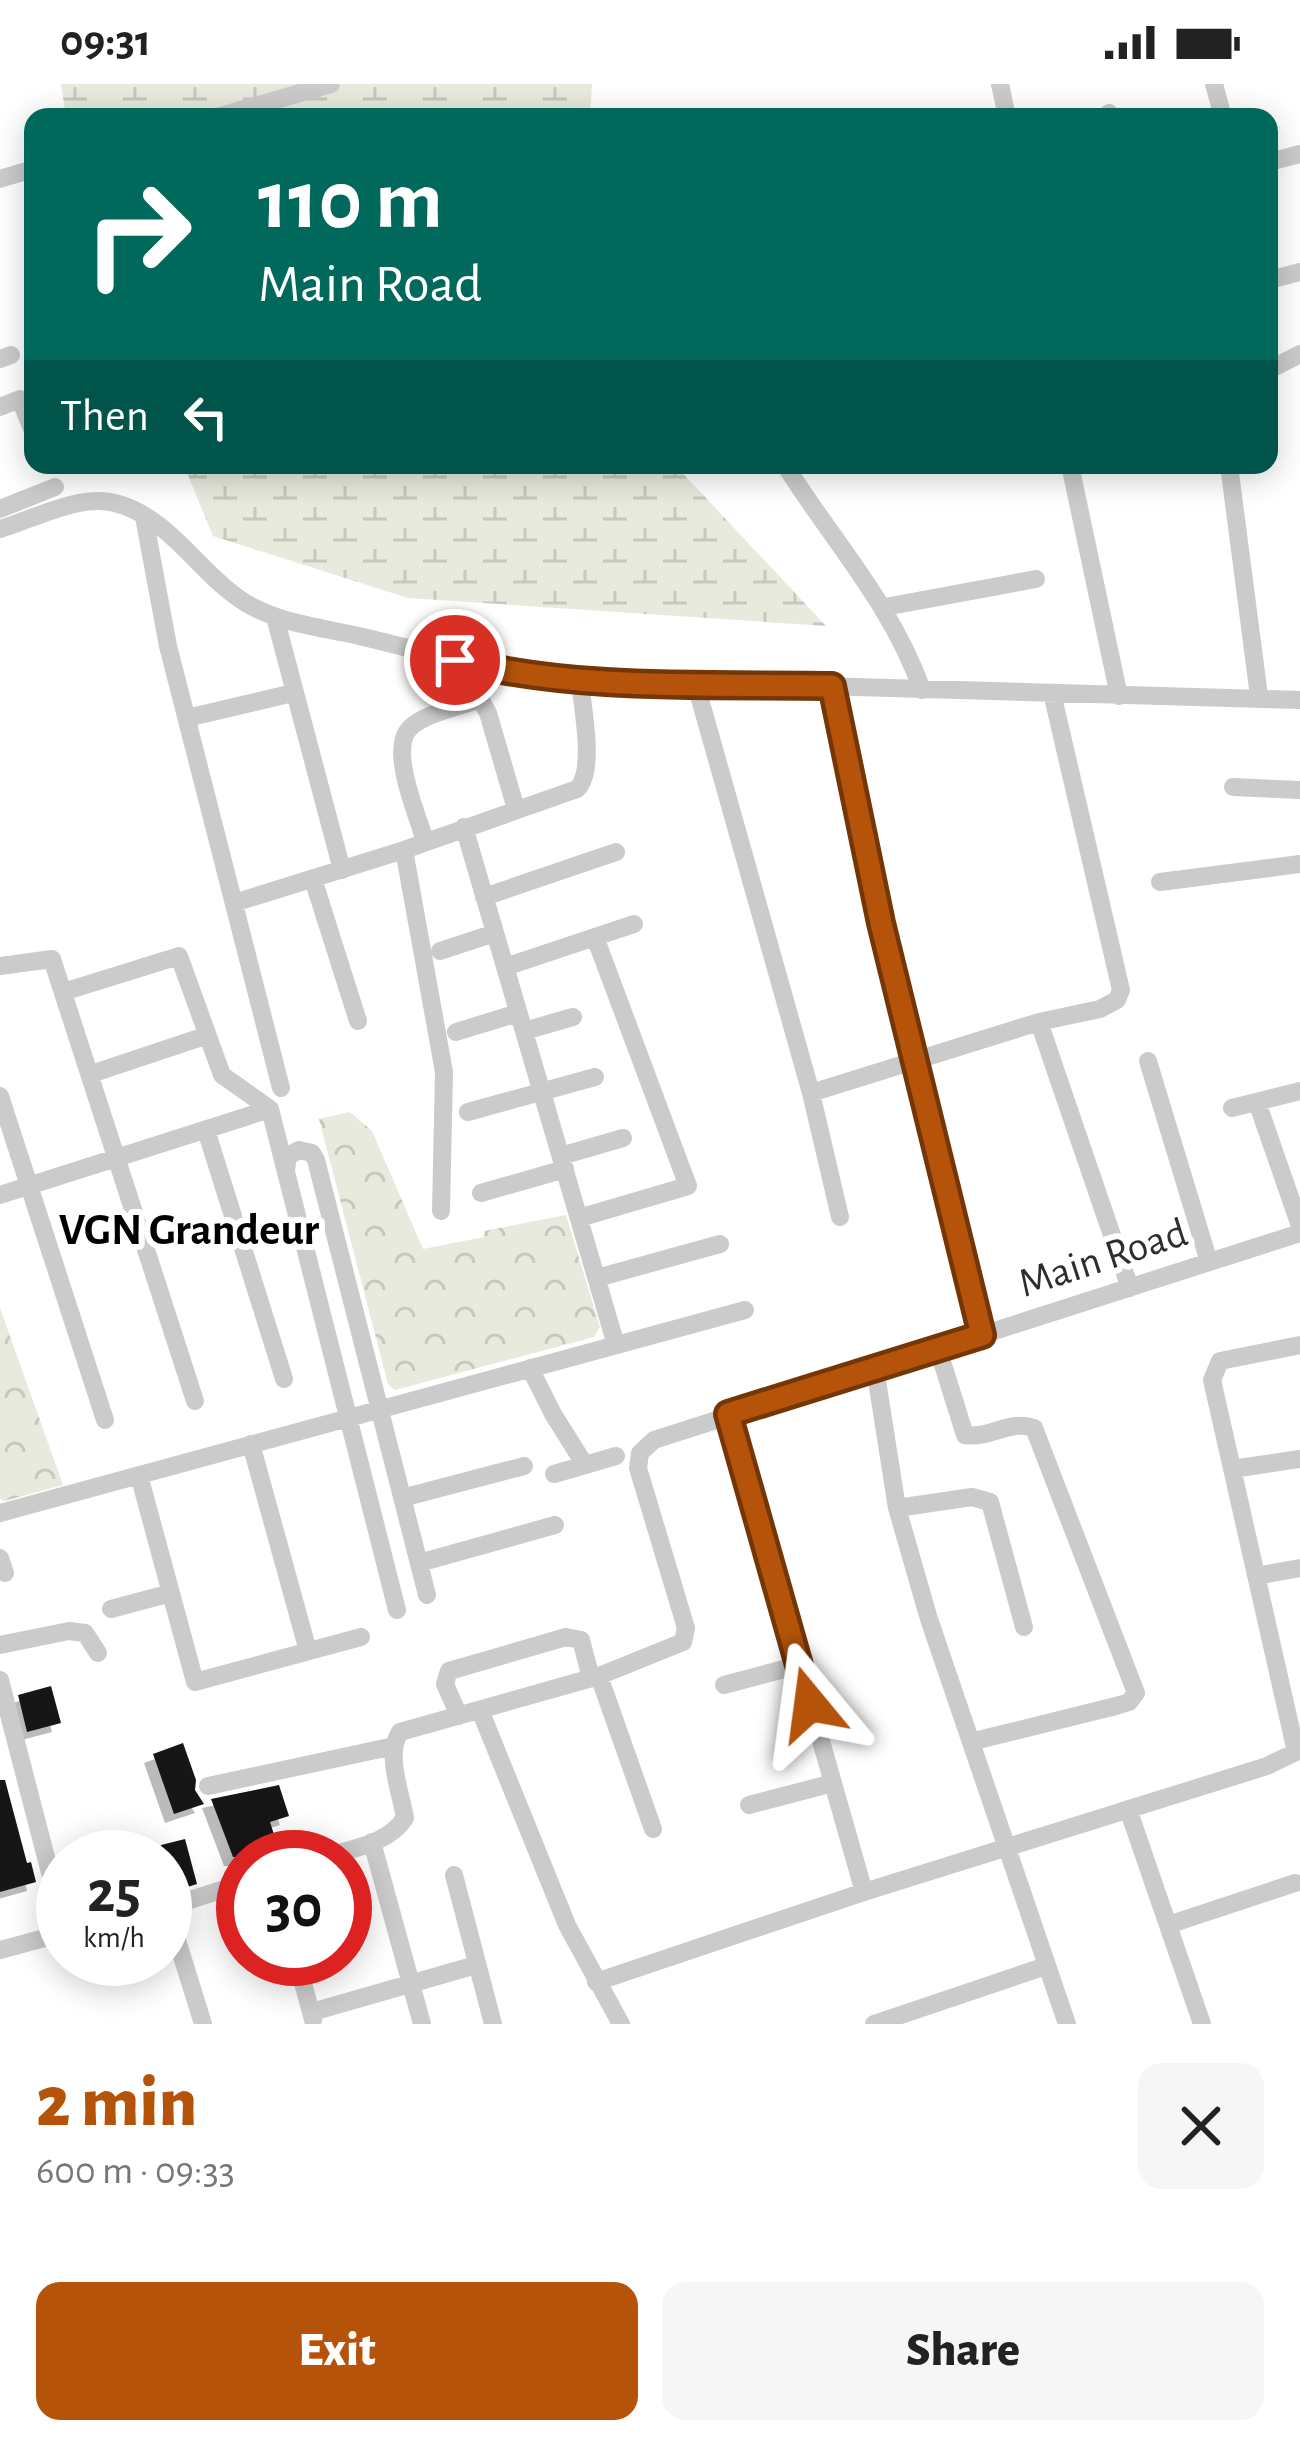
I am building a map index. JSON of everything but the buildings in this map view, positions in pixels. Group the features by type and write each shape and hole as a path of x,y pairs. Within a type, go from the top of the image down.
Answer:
{"street":[{"path":"248,108 331,84"},
{"path":"0,407 20,399 24,409"},
{"path":"50,474 64,508"},
{"path":"790,474 885,607 907,646 922,690"},
{"path":"1072,474 1119,696"},
{"path":"1230,474 1259,696"},
{"path":"0,508 55,487"},
{"path":"0,530 64,508 113,502 176,541 232,595 275,617 490,669 580,680 696,685 1300,700"},
{"path":"144,517 168,646 280,1088"},
{"path":"885,607 1036,579"},
{"path":"275,617 342,870"},
{"path":"490,669 480,699 516,809"},
{"path":"234,903 577,789 585,780 580,680"},
{"path":"696,685 812,1093 840,1217"},
{"path":"832,686 868,865 982,1335"},
{"path":"187,718 293,693"},
{"path":"812,1093 1039,1022 1111,1006 1121,990 1052,693"},
{"path":"425,841 400,760 403,741 409,729 425,719 480,699"},
{"path":"1233,787 1300,790"},
{"path":"464,827 616,1345"},
{"path":"404,850 443,1072 441,1211"},
{"path":"484,897 616,852"},
{"path":"1160,882 1300,864"},
{"path":"313,879 358,1021"},
{"path":"505,967 634,924"},
{"path":"440,951 495,933"},
{"path":"579,1218 688,1186 595,937"},
{"path":"63,992 179,956 222,1075 270,1109 397,1610"},
{"path":"0,966 52,959 195,1401"},
{"path":"456,1032 573,1017"},
{"path":"1039,1022 1130,1288"},
{"path":"91,1074 205,1036"},
{"path":"1148,1061 1209,1262"},
{"path":"468,1112 595,1077"},
{"path":"1232,1108 1300,1091"},
{"path":"0,1096 105,1420"},
{"path":"1257,1102 1300,1229"},
{"path":"0,1195 270,1109"},
{"path":"206,1130 284,1379"},
{"path":"481,1193 623,1138"},
{"path":"287,1174 288,1156 299,1150 311,1154 427,1595"},
{"name":"Main Road","path":"394,1746 400,1732 595,1677 683,1642 686,1628 638,1468 640,1453 653,1440 1300,1229"},
{"path":"597,1277 719,1244"},
{"path":"0,1513 745,1310"},
{"path":"596,1982 1296,1753 1212,1380 1215,1367 1230,1357 1300,1346"},
{"path":"938,1348 965,1436 1020,1424 1034,1428 1136,1693 1130,1702 974,1741"},
{"path":"530,1368 585,1465"},
{"path":"875,1368 897,1508 929,1619 1067,2024"},
{"path":"728,1414 863,1892"},
{"path":"251,1444 308,1651"},
{"path":"554,1474 616,1456"},
{"path":"1232,1469 1300,1459"},
{"path":"402,1498 524,1466"},
{"path":"139,1475 195,1682 361,1636"},
{"path":"897,1508 972,1496 990,1502 1024,1627"},
{"path":"419,1563 555,1526"},
{"path":"1256,1576 1300,1568"},
{"path":"111,1610 171,1593"},
{"path":"0,1645 69,1631 85,1634 98,1653"},
{"path":"459,1715 445,1684 448,1671 566,1637 580,1640 653,1829"},
{"path":"724,1684 799,1665"},
{"path":"0,1680 39,1830"},
{"path":"480,1710 567,1925 621,2024"},
{"path":"208,1786 394,1746 404,1818 397,1830 372,1842 422,2024"},
{"path":"749,1805 833,1783"},
{"path":"1128,1809 1202,2024"},
{"path":"454,1875 493,2024"},
{"path":"1168,1925 1295,1882"},
{"path":"0,1950 36,1940"},
{"path":"304,1986 313,2018 476,1964"},
{"path":"874,2024 1046,1966"},
{"path":"191,1986 203,2024"}],"green space":[{"path":"61,84 592,84 591,108 65,108"},
{"path":"188,474 683,474 826,626 408,598 213,536"},
{"path":"350,1112 372,1131 423,1249 566,1215 600,1327 594,1337 395,1390 388,1384 319,1119"},
{"path":"0,1308 63,1485 4,1501 0,1499"}],"district":[{"name":"VGN Grandeur","path":"189,1230"}],"route":[{"path":"455,660 547,678 832,686 862,842 982,1335 728,1414 810,1704"}]}
